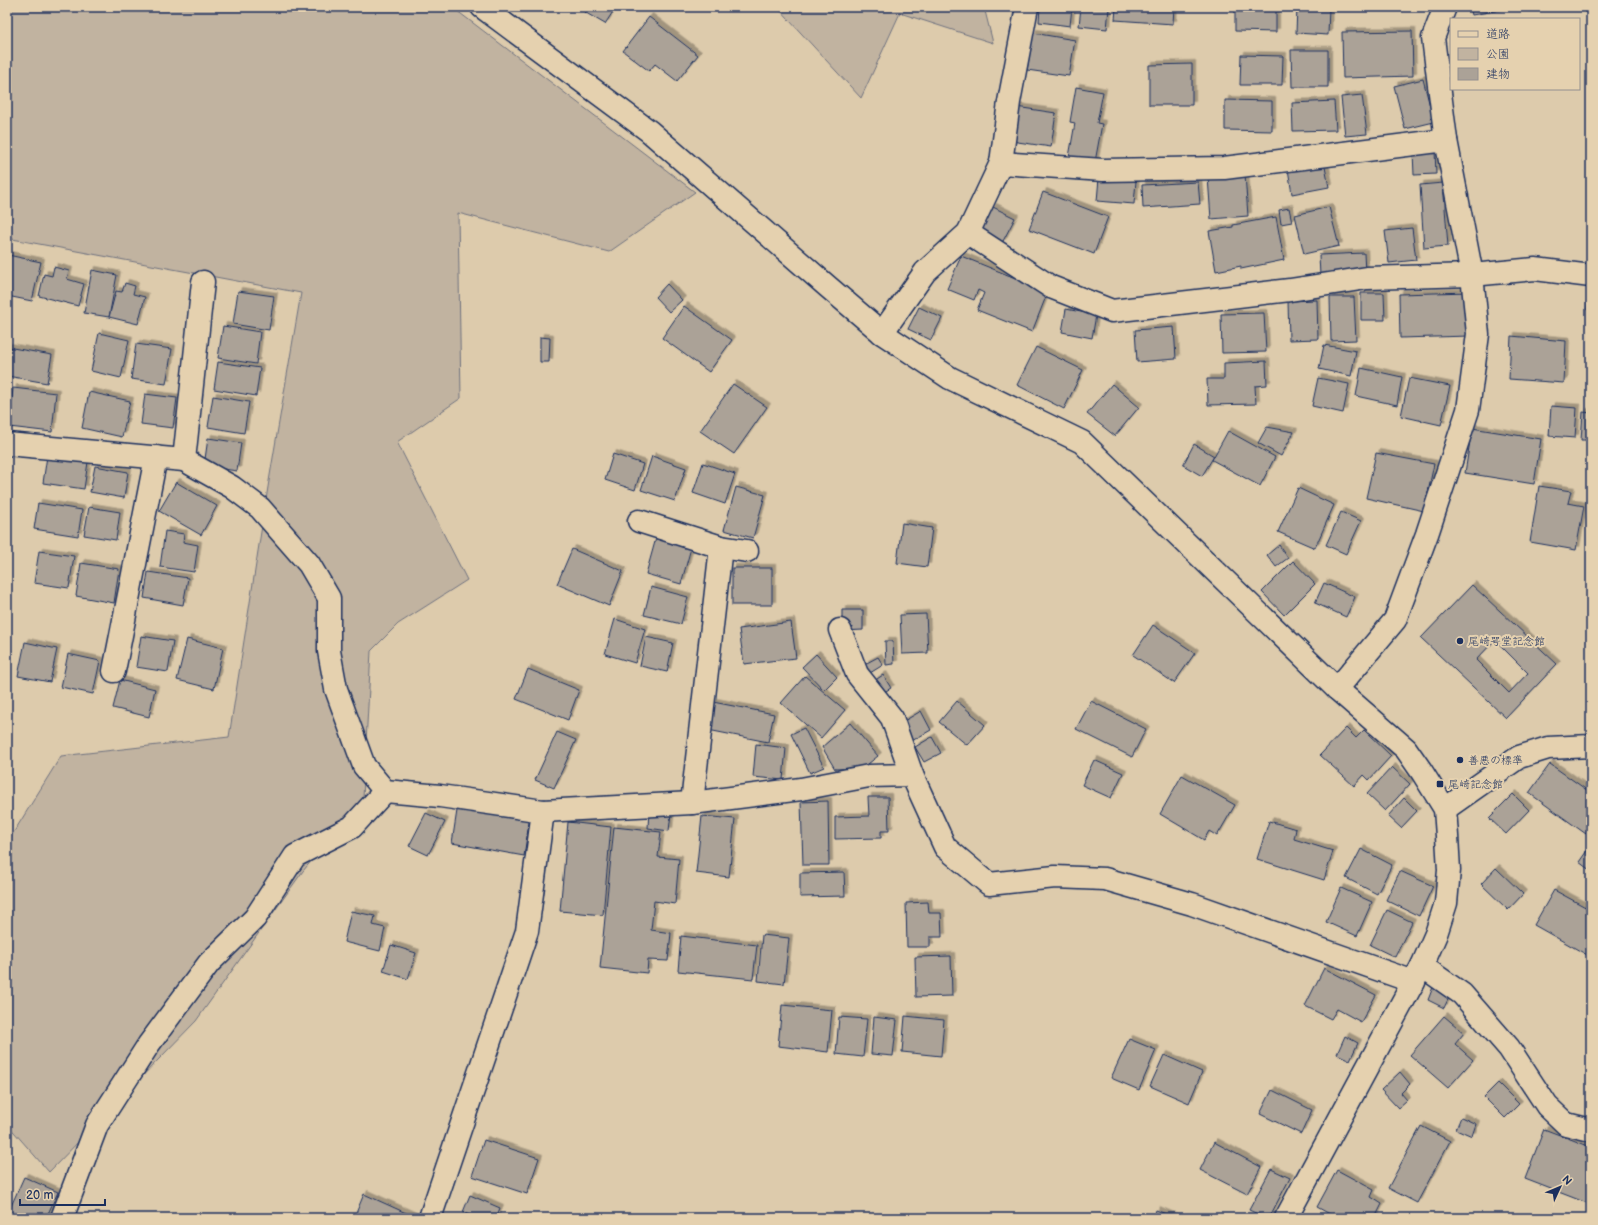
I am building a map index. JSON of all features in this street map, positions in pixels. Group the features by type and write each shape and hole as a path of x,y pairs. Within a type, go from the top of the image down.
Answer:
{"street":[{"path":"482,7 649,131 882,333 950,378 1082,442 1337,689 1406,749 1422,772 1445,809 1449,870 1446,903 1436,934 1418,974 1286,1218"},
{"path":"882,333 925,272 968,233 1001,163 1009,102 1027,7"},
{"path":"1337,689 1395,620 1430,527 1468,410 1478,334 1472,275 1446,140 1433,38 1446,7"},
{"path":"1001,163 1103,170 1224,168 1446,140"},
{"path":"968,233 1051,287 1112,311 1290,290 1367,278 1472,275 1535,269 1591,276"},
{"path":"184,460 203,282"},
{"path":"7,444 184,460 232,487 260,508 309,564 329,598 329,651 336,689 364,766 385,791 440,796 543,811 692,803 802,788 869,776 912,775"},
{"path":"114,671 156,457"},
{"path":"639,521 721,546 747,551"},
{"path":"692,803 721,546"},
{"path":"840,630 857,674 892,718 912,775 945,847 989,884 1055,877 1105,878 1418,974 1462,994 1509,1048 1547,1106 1566,1124 1591,1130"},
{"path":"1445,809 1520,757 1548,748 1591,746"},
{"path":"62,1218 97,1125 148,1044 209,963 254,918 295,856 352,827 385,791"},
{"path":"430,1218 527,931 543,811"}],"green space":[{"path":"7,7 452,7 695,192 609,252 458,213 461,398 397,442 467,580 398,624 371,651 363,798 303,871 196,1021 49,1172 7,1124 7,843 61,756 229,737 268,487 301,293 7,238"},
{"path":"777,7 984,7 993,43 900,13 861,98"}],"building":[{"path":"582,7 616,7 605,24 581,10"},
{"path":"1040,7 1072,7 1070,26 1039,22"},
{"path":"1081,7 1109,8 1107,29 1079,26"},
{"path":"1116,7 1174,7 1173,24 1115,20"},
{"path":"1235,7 1276,7 1276,32 1235,31"},
{"path":"1297,7 1329,7 1328,35 1296,33"},
{"path":"1470,7 1506,7 1506,9 1472,15"},
{"path":"649,17 698,55 677,81 655,64 649,71 623,51"},
{"path":"1412,31 1413,76 1343,78 1342,32"},
{"path":"1033,33 1075,40 1069,76 1027,70"},
{"path":"1291,50 1328,50 1328,87 1292,87"},
{"path":"1241,55 1283,56 1282,85 1240,85"},
{"path":"1192,64 1192,105 1149,105 1149,65"},
{"path":"1423,79 1434,122 1405,129 1394,86"},
{"path":"1076,87 1103,92 1097,123 1102,124 1095,162 1069,157 1075,123 1070,122"},
{"path":"1362,95 1367,134 1345,136 1341,97"},
{"path":"1225,100 1272,101 1272,131 1225,130"},
{"path":"1334,101 1336,130 1293,131 1292,103"},
{"path":"1016,107 1056,113 1051,147 1011,141"},
{"path":"1435,151 1436,174 1414,175 1413,152"},
{"path":"1324,162 1329,187 1292,194 1288,169"},
{"path":"1245,174 1248,216 1211,219 1208,177"},
{"path":"1099,178 1136,181 1134,204 1097,201"},
{"path":"1198,182 1200,204 1143,208 1142,185"},
{"path":"1443,183 1448,246 1424,248 1420,185"},
{"path":"1043,192 1108,217 1094,254 1029,229"},
{"path":"993,207 1015,218 1002,243 980,232"},
{"path":"1329,207 1339,246 1304,254 1295,215"},
{"path":"1289,208 1292,222 1281,224 1279,210"},
{"path":"1276,217 1284,260 1241,269 1241,266 1216,271 1209,231"},
{"path":"1412,228 1416,260 1389,263 1385,231"},
{"path":"1364,253 1365,273 1320,276 1319,255"},
{"path":"8,255 41,262 32,301 7,296"},
{"path":"961,256 1030,284 1029,287 1047,294 1032,332 977,310 984,293 978,290 974,300 947,289"},
{"path":"54,267 69,271 67,279 84,284 78,306 39,296 44,274 52,276"},
{"path":"92,270 117,275 109,317 84,313"},
{"path":"125,283 135,286 133,294 145,297 138,324 109,317 116,291 122,292"},
{"path":"667,284 682,300 669,312 655,297"},
{"path":"1588,289 1591,289 1591,310 1587,310"},
{"path":"238,291 274,296 269,330 233,324"},
{"path":"1469,292 1470,336 1400,338 1399,294"},
{"path":"1361,293 1384,293 1385,320 1361,320"},
{"path":"1330,297 1354,297 1356,340 1331,341"},
{"path":"1317,300 1318,339 1289,340 1288,301"},
{"path":"684,306 732,340 709,372 662,338"},
{"path":"919,307 942,318 931,340 908,329"},
{"path":"1066,309 1096,315 1092,338 1062,332"},
{"path":"1264,313 1266,352 1222,353 1221,314"},
{"path":"223,326 260,332 256,364 218,358"},
{"path":"1174,327 1176,359 1137,362 1135,330"},
{"path":"99,333 129,340 121,378 91,371"},
{"path":"1511,336 1566,341 1564,383 1509,379"},
{"path":"540,337 550,338 549,362 540,362"},
{"path":"136,344 172,349 166,384 131,379"},
{"path":"1324,345 1356,351 1351,376 1319,369"},
{"path":"7,347 52,355 47,383 7,376"},
{"path":"1036,347 1083,370 1064,409 1017,385"},
{"path":"1266,361 1267,385 1255,386 1256,404 1208,405 1207,379 1224,379 1224,363"},
{"path":"218,362 260,368 256,396 214,389"},
{"path":"1361,368 1402,377 1397,405 1356,396"},
{"path":"1318,378 1349,384 1343,413 1312,406"},
{"path":"1409,378 1450,386 1441,425 1401,416"},
{"path":"733,384 767,407 734,454 700,431"},
{"path":"1112,384 1139,407 1115,436 1087,414"},
{"path":"13,388 56,393 52,432 9,427"},
{"path":"89,392 130,401 122,437 82,428"},
{"path":"145,394 177,398 173,428 141,424"},
{"path":"213,396 249,402 244,433 208,427"},
{"path":"1551,406 1577,408 1575,438 1549,436"},
{"path":"1583,412 1591,413 1591,440 1581,440"},
{"path":"1267,427 1294,432 1281,456 1258,443"},
{"path":"1472,428 1541,439 1534,484 1465,473"},
{"path":"1228,431 1275,457 1260,486 1212,460"},
{"path":"208,438 241,443 237,471 204,466"},
{"path":"1194,444 1214,456 1202,476 1183,465"},
{"path":"1376,453 1434,464 1424,511 1366,498"},
{"path":"613,454 643,464 635,490 605,480"},
{"path":"47,456 88,462 84,489 43,483"},
{"path":"652,456 686,468 675,501 641,490"},
{"path":"703,463 735,474 725,504 693,493"},
{"path":"95,466 128,472 124,498 90,492"},
{"path":"176,482 217,506 201,535 159,511"},
{"path":"1539,486 1571,491 1568,503 1584,506 1576,550 1530,542"},
{"path":"736,487 765,495 753,538 724,530"},
{"path":"1298,488 1334,505 1315,548 1278,532"},
{"path":"38,503 82,510 78,536 34,529"},
{"path":"89,507 120,512 116,540 84,535"},
{"path":"1341,512 1361,521 1346,554 1326,545"},
{"path":"902,523 932,528 927,567 897,563"},
{"path":"165,531 184,534 183,542 198,545 194,572 160,567"},
{"path":"656,538 691,548 681,584 646,574"},
{"path":"1279,545 1288,558 1276,567 1267,555"},
{"path":"572,549 623,571 609,606 557,584"},
{"path":"39,551 74,556 69,588 34,583"},
{"path":"1293,561 1315,584 1284,615 1262,592"},
{"path":"81,563 119,569 114,603 76,596"},
{"path":"732,568 772,568 772,605 732,605"},
{"path":"148,572 188,578 183,605 144,598"},
{"path":"1324,583 1355,597 1346,617 1315,603"},
{"path":"1472,585 1557,664 1506,718 1421,638","holes":["1495,640 1528,673 1509,693 1476,660"]},
{"path":"651,587 688,597 681,624 644,615"},
{"path":"842,610 863,610 863,630 842,631"},
{"path":"926,614 928,653 902,654 900,615"},
{"path":"615,619 645,629 635,663 605,654"},
{"path":"791,622 796,658 744,664 739,629"},
{"path":"1153,625 1195,653 1174,683 1133,655"},
{"path":"141,636 173,641 168,672 136,667"},
{"path":"646,637 673,643 667,672 640,666"},
{"path":"187,639 223,648 214,689 177,680"},
{"path":"885,641 893,641 894,664 886,665"},
{"path":"25,642 57,649 50,682 18,676"},
{"path":"68,654 100,661 93,694 61,687"},
{"path":"816,654 837,677 824,690 802,667"},
{"path":"878,657 883,665 870,673 865,664"},
{"path":"528,669 579,690 568,720 516,699"},
{"path":"883,675 891,688 881,694 874,681"},
{"path":"805,676 845,710 821,738 781,703"},
{"path":"120,680 155,689 149,717 113,708"},
{"path":"957,701 985,725 967,745 939,722"},
{"path":"1091,701 1146,729 1132,757 1076,729"},
{"path":"713,702 774,714 768,742 708,730"},
{"path":"921,711 931,730 910,742 899,724"},
{"path":"850,723 878,756 863,768 835,769 822,747"},
{"path":"804,728 824,767 810,773 791,734"},
{"path":"1346,728 1356,738 1364,730 1391,756 1369,780 1364,775 1354,786 1320,755"},
{"path":"557,732 576,740 554,788 535,780"},
{"path":"932,737 941,753 924,762 915,747"},
{"path":"756,744 786,748 783,780 753,777"},
{"path":"1094,760 1123,773 1111,798 1082,785"},
{"path":"1550,764 1591,793 1591,827 1586,834 1529,793"},
{"path":"1392,767 1410,784 1385,811 1367,794"},
{"path":"1182,775 1235,805 1217,836 1209,831 1204,840 1160,814"},
{"path":"1513,794 1529,810 1506,834 1489,818"},
{"path":"868,797 888,797 889,831 881,831 881,838 835,839 835,817 869,816"},
{"path":"1404,798 1417,811 1401,828 1388,816"},
{"path":"828,801 829,865 803,865 801,802"},
{"path":"458,804 530,816 524,856 452,843"},
{"path":"649,810 671,813 669,831 648,828"},
{"path":"426,813 445,822 428,855 409,846"},
{"path":"702,816 735,819 729,877 696,873"},
{"path":"1269,821 1296,829 1294,839 1333,851 1324,880 1257,859"},
{"path":"568,822 611,827 603,915 560,911"},
{"path":"614,827 661,832 658,857 679,859 675,904 654,901 651,930 671,933 668,961 648,960 647,973 600,968"},
{"path":"1591,845 1591,871 1579,862"},
{"path":"1361,849 1392,865 1377,894 1346,878"},
{"path":"1496,868 1523,894 1508,910 1481,884"},
{"path":"1400,871 1433,886 1419,916 1386,900"},
{"path":"844,872 845,896 800,897 800,873"},
{"path":"1341,888 1372,902 1357,936 1326,922"},
{"path":"1554,890 1591,910 1591,953 1589,956 1534,925"},
{"path":"928,902 929,913 941,913 942,937 930,937 930,947 907,947 906,903"},
{"path":"1387,910 1412,922 1395,957 1370,945"},
{"path":"351,911 375,916 373,925 385,928 380,951 344,942"},
{"path":"762,935 789,938 784,984 758,981"},
{"path":"681,936 757,945 753,979 678,971"},
{"path":"391,945 416,953 408,979 383,971"},
{"path":"951,956 952,996 916,997 915,957"},
{"path":"1324,968 1376,995 1361,1022 1337,1009 1331,1019 1305,1006"},
{"path":"1433,987 1450,995 1444,1008 1428,1000"},
{"path":"782,1005 832,1010 828,1052 778,1046"},
{"path":"905,1016 944,1020 941,1056 902,1052"},
{"path":"1444,1016 1464,1033 1455,1044 1473,1060 1448,1088 1410,1055"},
{"path":"839,1017 867,1019 863,1057 836,1054"},
{"path":"874,1017 897,1020 893,1056 871,1054"},
{"path":"1345,1036 1358,1043 1350,1060 1337,1054"},
{"path":"1129,1039 1156,1050 1139,1090 1111,1078"},
{"path":"1164,1055 1202,1072 1189,1103 1150,1086"},
{"path":"1400,1072 1410,1084 1401,1093 1407,1100 1398,1108 1381,1090"},
{"path":"1498,1083 1519,1104 1505,1118 1484,1097"},
{"path":"1272,1090 1312,1110 1301,1134 1260,1114"},
{"path":"1461,1117 1476,1124 1472,1136 1456,1129"},
{"path":"1421,1126 1450,1141 1417,1203 1388,1188"},
{"path":"1544,1129 1591,1147 1591,1193 1587,1203 1525,1179"},
{"path":"484,1140 539,1158 527,1194 472,1176"},
{"path":"1214,1142 1261,1167 1247,1194 1200,1170"},
{"path":"1271,1169 1290,1178 1269,1218 1266,1218 1249,1210"},
{"path":"1337,1170 1374,1190 1371,1197 1382,1204 1375,1218 1337,1218 1317,1207"},
{"path":"24,1177 58,1192 46,1218 7,1218"},
{"path":"364,1194 417,1218 354,1218"},
{"path":"470,1195 500,1208 496,1218 475,1218 463,1212"},
{"path":"1156,1210 1176,1218 1153,1218"}],"place":[{"name":"尾崎咢堂記念館","path":"1460,641"},
{"name":"善悪の標準","path":"1460,760"},
{"name":"尾崎記念館","path":"1440,784"}]}
